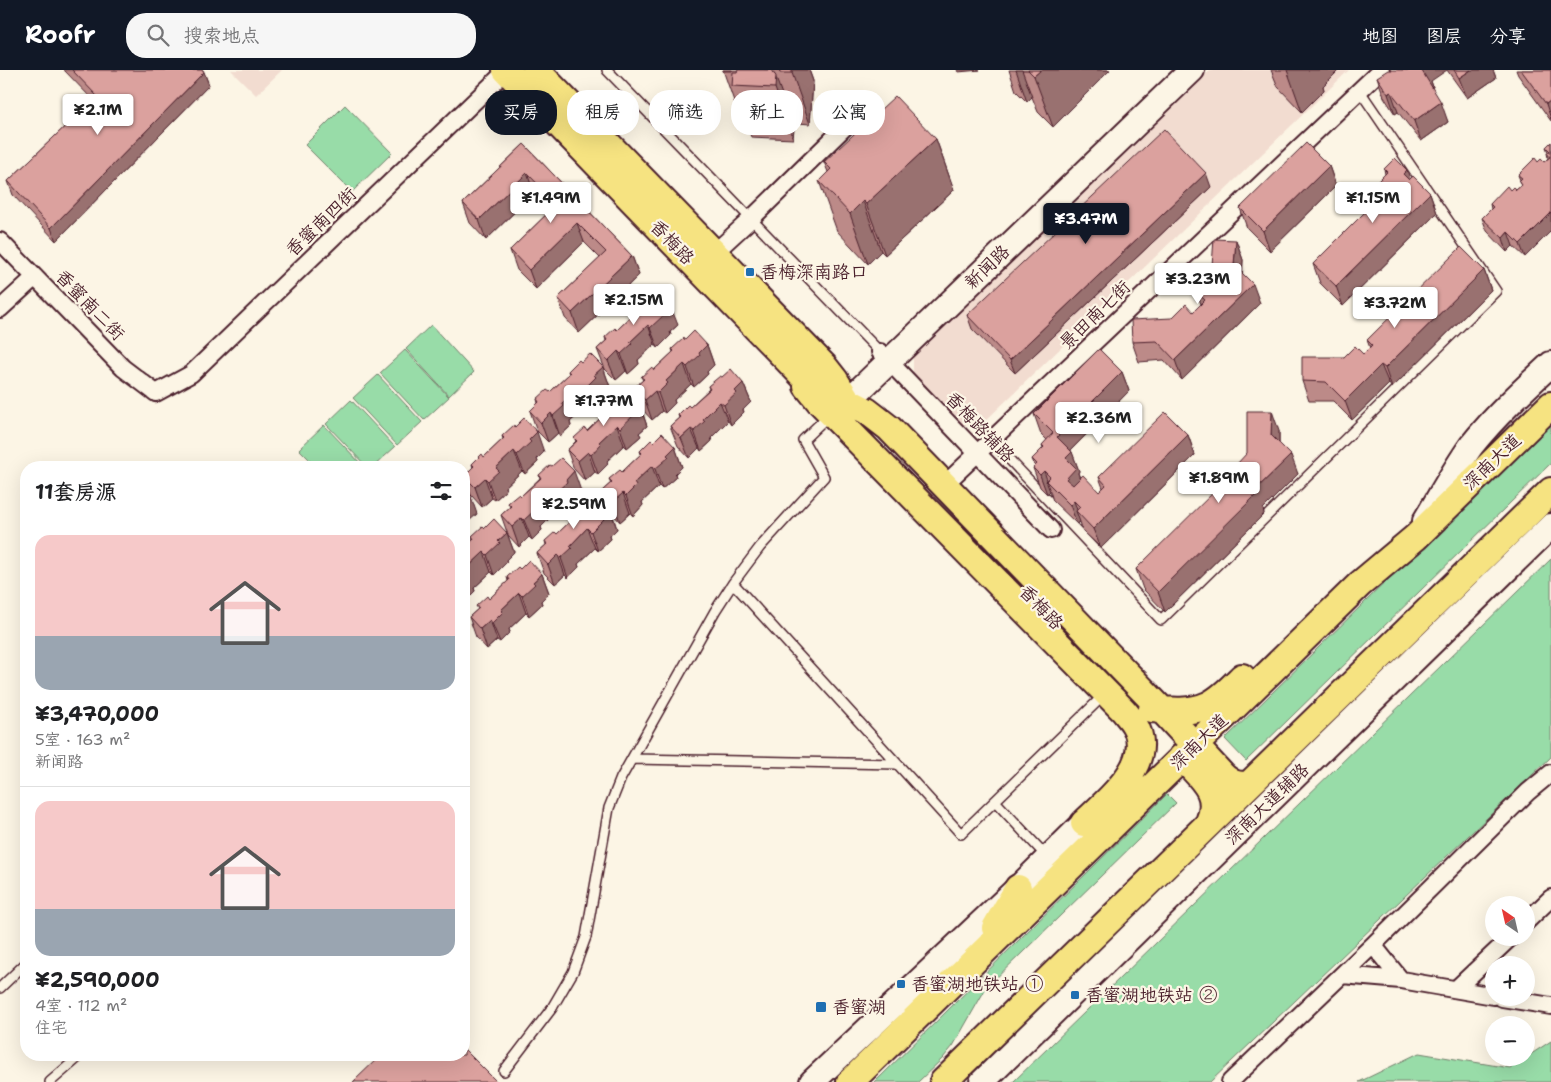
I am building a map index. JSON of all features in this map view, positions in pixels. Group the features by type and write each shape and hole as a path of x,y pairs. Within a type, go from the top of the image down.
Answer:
{"main road":[{"name":"香梅路","path":"507,70 803,376 812,392 862,423 1149,708"},
{"name":"香梅路","path":"536,70 714,253 844,374 839,407"},
{"name":"新闻路","path":"839,407 885,357 1173,70"},
{"name":"新闻路","path":"844,374 885,357 1192,70"},
{"path":"1416,537 1470,448 1505,407 1551,364"},
{"name":"深南大道","path":"850,1082 1360,584 1416,537 1551,405"},
{"name":"香梅路","path":"839,407 872,415 889,428 944,485 1189,752 1229,781 1238,784 1249,784"},
{"path":"812,1082 1018,888 1112,796 1130,775 1139,756 1140,746 1134,723 1124,711 1106,694 839,407"},
{"path":"943,1082 1551,491"},
{"name":"深南大道辅路","path":"982,1082 1551,526"},
{"path":"1149,708 1175,711 1198,709 1210,705 1309,617 1360,584"},
{"name":"香梅路","path":"1189,752 1212,797 1214,805 1209,822"},
{"path":"1084,823 1105,807 1139,788 1157,783"},
{"path":"977,958 1018,888"}],"street":[{"name":"香蜜南四街","path":"156,393 192,374 507,70"},
{"name":"景田南七街","path":"944,485 1382,70"},
{"path":"714,253 837,135"},
{"name":"香蜜南二街","path":"0,241 123,368 156,393"},
{"path":"0,310 35,277"},
{"name":"香梅路辅路","path":"885,357 1052,530"},
{"path":"1230,1082 1373,945 1528,792 1551,773"},
{"path":"1535,913 1551,898"},
{"path":"1373,945 1401,980"},
{"path":"1456,989 1502,946"},
{"path":"1342,975 1401,980 1485,994"},
{"path":"1535,1003 1551,1006"}],"lane":[{"path":"607,70 885,357"},
{"path":"992,440 1161,620 1496,291 1360,91"},
{"path":"504,1071 552,1008 573,972 586,937 610,808 621,778 715,611 733,583 760,547 824,477 803,440 839,407"},
{"path":"733,583 961,834 1106,694"},
{"path":"632,759 897,764"},
{"path":"995,801 1048,858"},
{"path":"0,988 20,968"},
{"path":"50,1082 74,1061"}],"shaded area":[{"path":"231,70 282,70 256,95"},
{"path":"1210,70 1349,70 981,425 960,425 913,376 913,355"}],"green space":[{"path":"345,105 392,153 352,192 305,145"},
{"path":"431,325 474,372 449,396 406,349"},
{"path":"405,350 449,397 424,420 380,373"},
{"path":"378,375 422,422 397,445 353,398"},
{"path":"351,400 395,447 380,461 361,461 326,424"},
{"path":"1551,420 1551,463 1246,761 1225,739"},
{"path":"324,425 358,461 311,461 299,449"},
{"path":"1551,559 1551,757 1210,1082 1013,1082"},
{"path":"1167,794 1176,803 986,988 953,1046 943,1058 918,1082 875,1082"},
{"path":"1551,1041 1551,1082 1359,1082 1419,1053 1485,1064 1485,1066 1510,1068 1513,1066 1535,1066 1535,1052"}],"building":[{"path":"72,70 203,70 204,72 51,228 8,181 97,96"},
{"path":"738,70 770,70 776,76 775,88 732,86 733,72"},
{"path":"777,70 792,70 792,73 780,73"},
{"path":"1028,70 1041,70 1034,76"},
{"path":"1388,70 1423,70 1441,102 1414,121 1391,92 1388,94 1377,77"},
{"path":"1454,70 1471,70 1459,78"},
{"path":"1521,70 1551,70 1551,100 1546,104"},
{"path":"895,96 936,139 866,204 863,201 850,214 819,181 831,169 824,162 853,135 885,135 885,105"},
{"path":"1164,129 1206,173 1010,360 967,315"},
{"path":"1551,142 1551,213 1520,244 1508,232 1503,238 1482,218 1493,207 1490,204 1507,186 1510,190 1513,187 1516,190 1522,185 1519,181 1522,178 1518,175 1535,158 1538,162 1541,159 1544,162 1550,157 1547,153 1550,151 1546,147"},
{"path":"1306,143 1329,166 1263,231 1240,208"},
{"path":"524,144 632,256 572,313 558,298 606,252 577,223 529,270 510,250 557,204 527,173 479,220 463,203"},
{"path":"1395,158 1407,170 1403,174 1409,180 1413,176 1430,193 1336,286 1313,264 1379,198 1386,206 1393,199 1377,182 1387,172 1384,169"},
{"path":"1214,239 1236,240 1234,265 1253,284 1175,360 1157,341 1132,342 1131,320 1172,318 1186,304 1193,312 1205,300 1197,293 1211,279"},
{"path":"1461,247 1484,270 1385,368 1381,365 1345,401 1326,382 1302,381 1302,357 1344,357 1355,346 1363,354 1372,345 1367,340"},
{"path":"658,292 670,305 662,314 664,315 650,328 648,325 630,342 632,344 621,354 618,351 608,361 597,349 607,340 605,337 615,328 617,330 637,311 635,309 647,298 648,300"},
{"path":"694,331 707,345 699,353 700,355 687,367 684,364 666,381 668,383 658,393 655,391 645,400 634,388 644,379 641,377 652,367 654,370 674,351 672,349"},
{"path":"1099,349 1122,372 1057,437 1072,452 1066,458 1076,468 1066,479 1073,485 1083,475 1099,492 1106,485 1099,477 1165,412 1188,435 1093,529 1076,511 1080,507 1074,501 1070,505 1046,481 1050,477 1044,471 1040,475 1033,468 1037,464 1032,459 1044,447 1042,445 1053,433 1034,414"},
{"path":"590,354 603,367 594,375 596,377 583,390 580,387 562,403 564,406 553,416 551,413 541,423 530,411 539,402 537,399 547,390 550,392 570,373 568,371 579,360 581,362"},
{"path":"731,369 743,383 735,391 737,393 724,405 720,402 703,419 705,421 694,431 691,429 681,438 670,426 680,417 678,415 688,405 690,407 710,389 708,386"},
{"path":"627,392 640,406 631,414 633,416 620,428 617,425 599,442 601,444 591,455 588,452 578,461 567,450 577,441 574,438 585,428 587,431 607,412 605,410 616,399 618,401"},
{"path":"1247,411 1272,411 1271,435 1291,455 1254,491 1257,494 1158,592 1136,569 1230,476 1235,482 1243,473 1236,465 1247,453"},
{"path":"524,418 537,432 529,440 531,442 517,455 514,451 496,468 499,471 488,481 485,478 475,487 470,482 470,470 474,466 472,464 482,454 484,457 504,438 502,436 514,425 515,427"},
{"path":"662,433 675,447 667,455 669,457 655,469 652,466 634,483 636,486 626,496 623,493 613,502 602,491 612,482 609,479 620,470 622,472 642,453 640,451 651,440 653,442"},
{"path":"561,458 574,471 566,480 567,482 554,494 551,491 533,508 535,510 524,520 522,518 512,527 501,515 511,506 508,503 519,494 521,496 541,478 539,475"},
{"path":"597,496 610,509 602,517 604,519 591,532 587,528 570,546 572,548 561,558 558,555 548,565 537,553 547,544 545,541 555,532 557,534 577,515 575,513"},
{"path":"494,519 507,533 498,541 500,543 487,555 484,552 470,565 470,543 474,539 472,536 483,526 485,528"},
{"path":"529,560 542,574 533,582 535,584 522,596 519,593 501,610 503,612 492,623 490,620 480,629 470,618 479,608 476,606 487,596 489,599 509,580 507,577 518,567 520,569"},
{"path":"470,1055 497,1082 353,1082 375,1061 470,1061"}],"place":[{"name":"香梅深南路口","path":"750,272"},
{"name":"香蜜湖地铁站 ①","path":"901,984"},
{"name":"香蜜湖地铁站 ②","path":"1075,995"},
{"name":"香蜜湖","path":"821,1007"}]}
